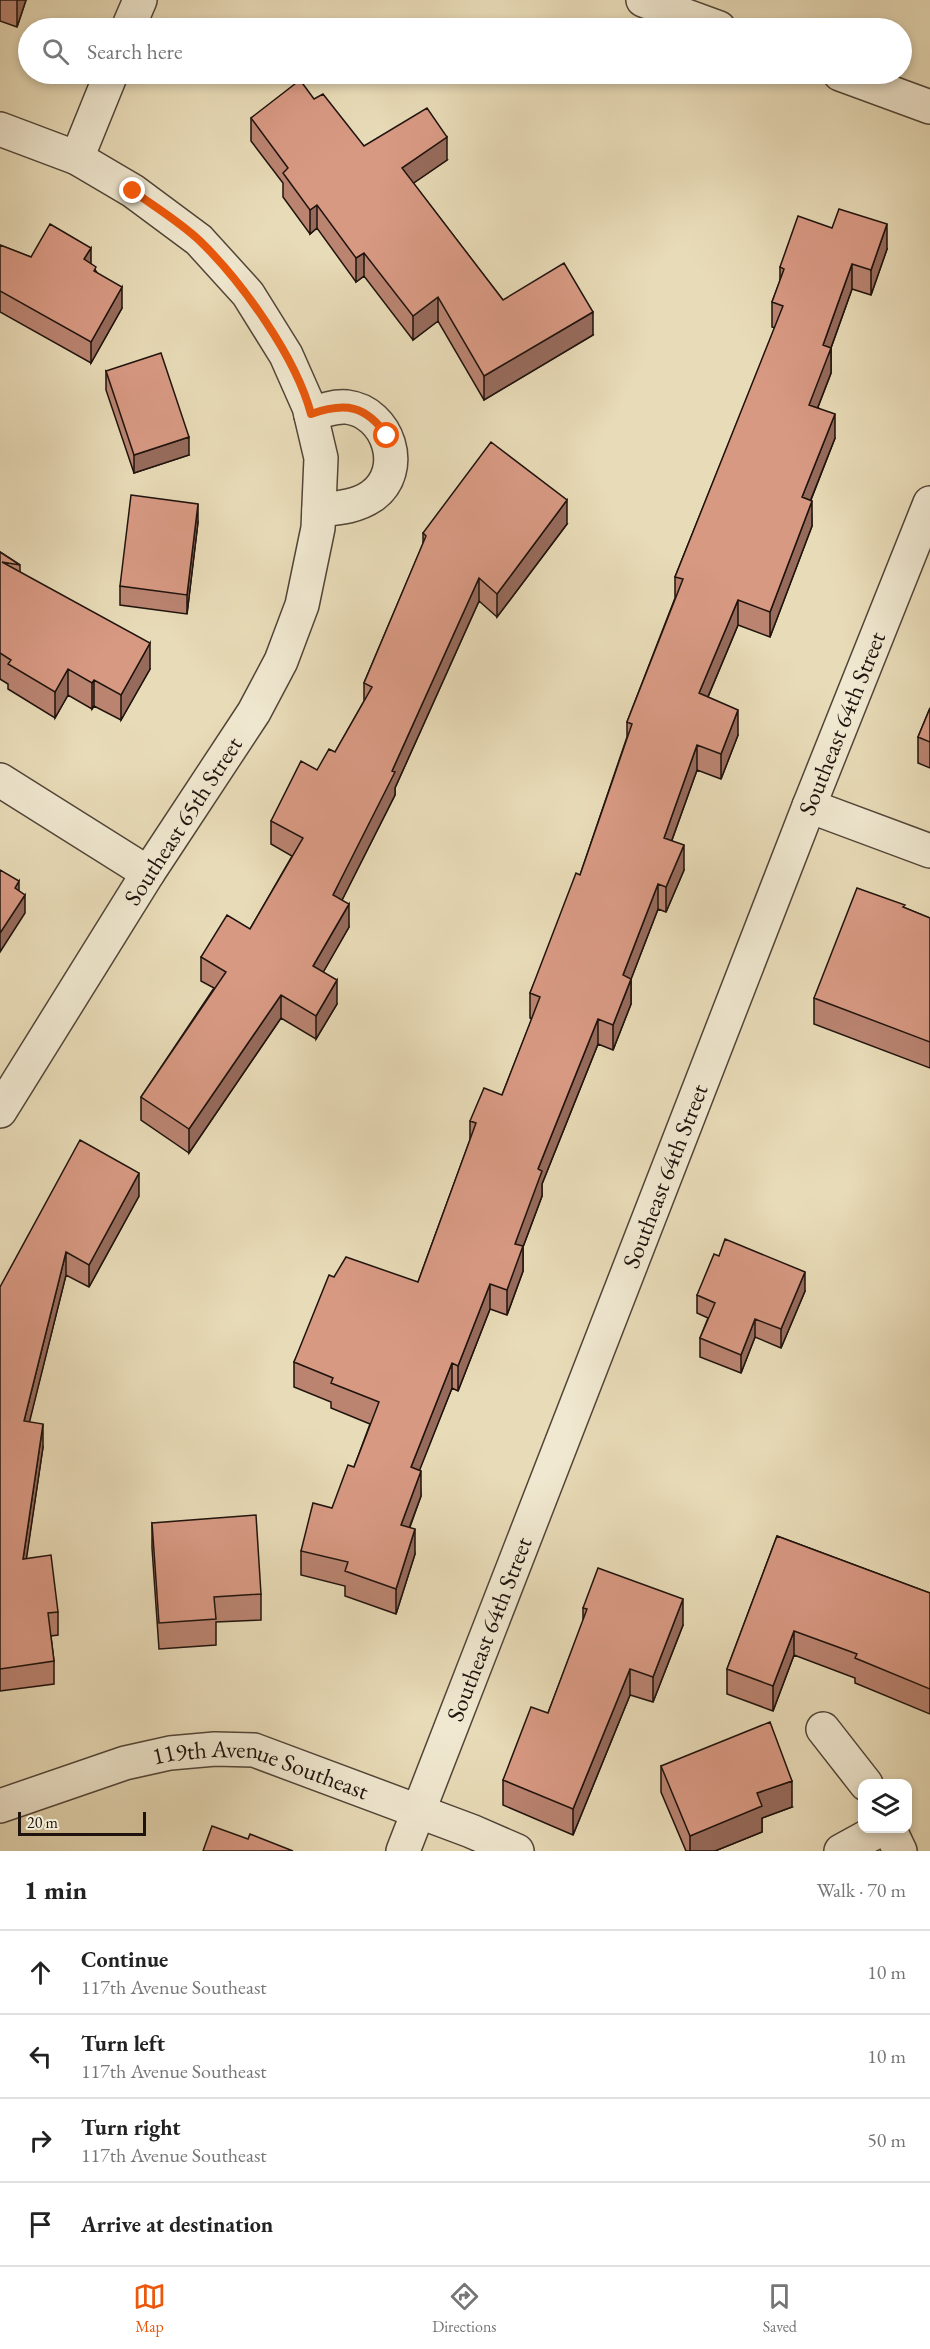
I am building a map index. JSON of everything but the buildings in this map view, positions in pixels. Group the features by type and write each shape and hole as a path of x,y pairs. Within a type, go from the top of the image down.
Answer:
{"street":[{"path":"132,18 140,0"},
{"path":"643,0 692,18"},
{"path":"77,158 107,84"},
{"path":"867,84 930,107"},
{"name":"Southeast 65th Street","path":"0,129 77,158 133,191 199,240 248,294 286,355 311,414 321,458 318,528 302,605 281,661 254,712 147,873 0,1111"},
{"path":"311,414 330,408 364,412 377,422 387,436 391,453 390,468 375,494 348,507 319,510"},
{"name":"Southeast 64th Street","path":"403,1851 809,806 930,502"},
{"path":"0,780 147,873"},
{"path":"809,806 930,851"},
{"path":"823,1729 862,1779"},
{"name":"119th Avenue Southeast","path":"0,1806 125,1763 170,1753 215,1749 254,1750 471,1831 517,1851"},
{"path":"841,1851 875,1833"},
{"path":"891,1833 900,1851"}],"route":[{"path":"133,191 199,240 248,294 286,355 311,414 330,408 348,407 364,412 377,422 387,436"}]}
